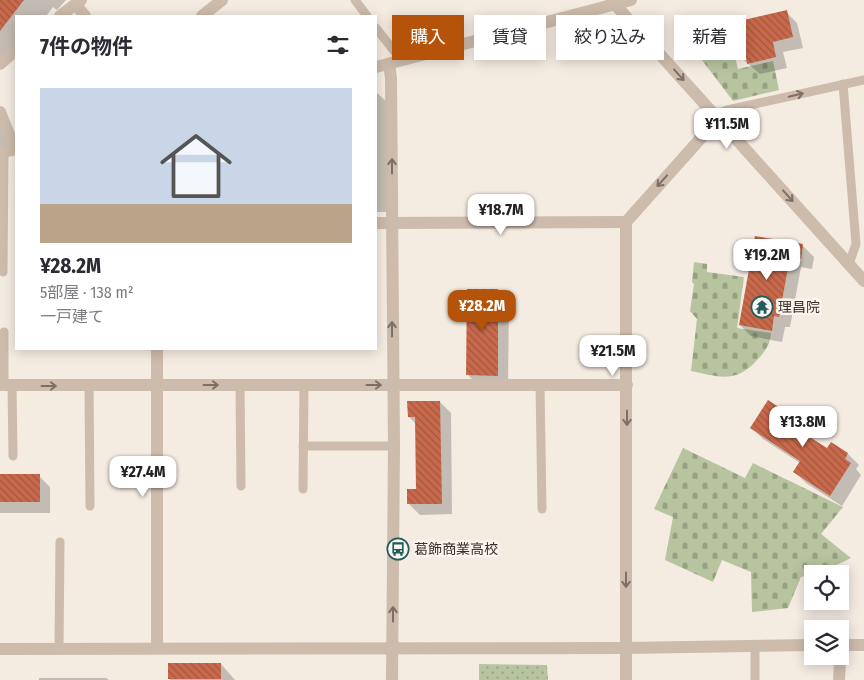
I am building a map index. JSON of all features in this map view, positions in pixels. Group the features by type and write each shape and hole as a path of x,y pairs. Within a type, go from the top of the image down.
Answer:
{"street":[{"path":"203,15 222,0"},
{"path":"392,680 394,446 391,78 382,66 613,2 631,0"},
{"path":"61,15 78,2 84,15"},
{"path":"613,2 864,281"},
{"path":"0,64 15,51"},
{"path":"0,112 9,150"},
{"path":"626,680 626,222 716,117"},
{"path":"377,223 626,222"},
{"path":"157,350 157,648"},
{"path":"5,385 627,385"},
{"path":"0,649 626,648 804,645"},
{"path":"849,645 864,645"},
{"path":"839,680 840,665"}],"lane":[{"path":"355,0 367,15"},
{"path":"377,29 402,61"},
{"path":"716,117 727,110 864,80"},
{"path":"843,84 856,244 849,264"},
{"path":"3,272 9,150"},
{"path":"4,332 5,385 13,456"},
{"path":"303,488 304,384"},
{"path":"240,385 241,486"},
{"path":"540,385 542,509"},
{"path":"89,386 90,506"},
{"path":"303,446 394,446"},
{"path":"59,648 60,542"},
{"path":"755,645 755,680"}],"green space":[{"path":"702,60 736,60 738,69 773,61 779,90 733,101"},
{"path":"694,262 707,264 707,272 744,277 737,328 771,333 769,344 761,356 750,367 735,375 727,377 691,371 697,319 690,311 694,284 692,282"},
{"path":"683,448 745,478 753,463 843,507 821,534 851,558 836,565 804,565 804,576 801,577 788,608 752,612 751,572 722,560 713,582 665,560 673,517 654,509"},
{"path":"479,664 547,665 548,680 479,680"}],"building":[{"path":"0,0 24,0 0,31"},
{"path":"787,10 793,37 773,42 776,57 747,64 746,20"},
{"path":"755,236 803,244 801,259 790,257 779,317 774,316 772,331 739,325"},
{"path":"467,289 498,289 498,376 466,375"},
{"path":"768,400 805,424 800,431 827,448 831,442 848,453 845,459 851,463 830,496 793,472 800,461 750,428"},
{"path":"407,401 440,401 442,504 407,504 407,489 416,489 415,417 408,417"},
{"path":"0,474 40,474 40,502 0,502"},
{"path":"168,663 221,663 221,679 168,679"}],"place":[{"name":"理昌院","path":"762,307"},
{"name":"葛飾商業高校","path":"398,549"}]}
